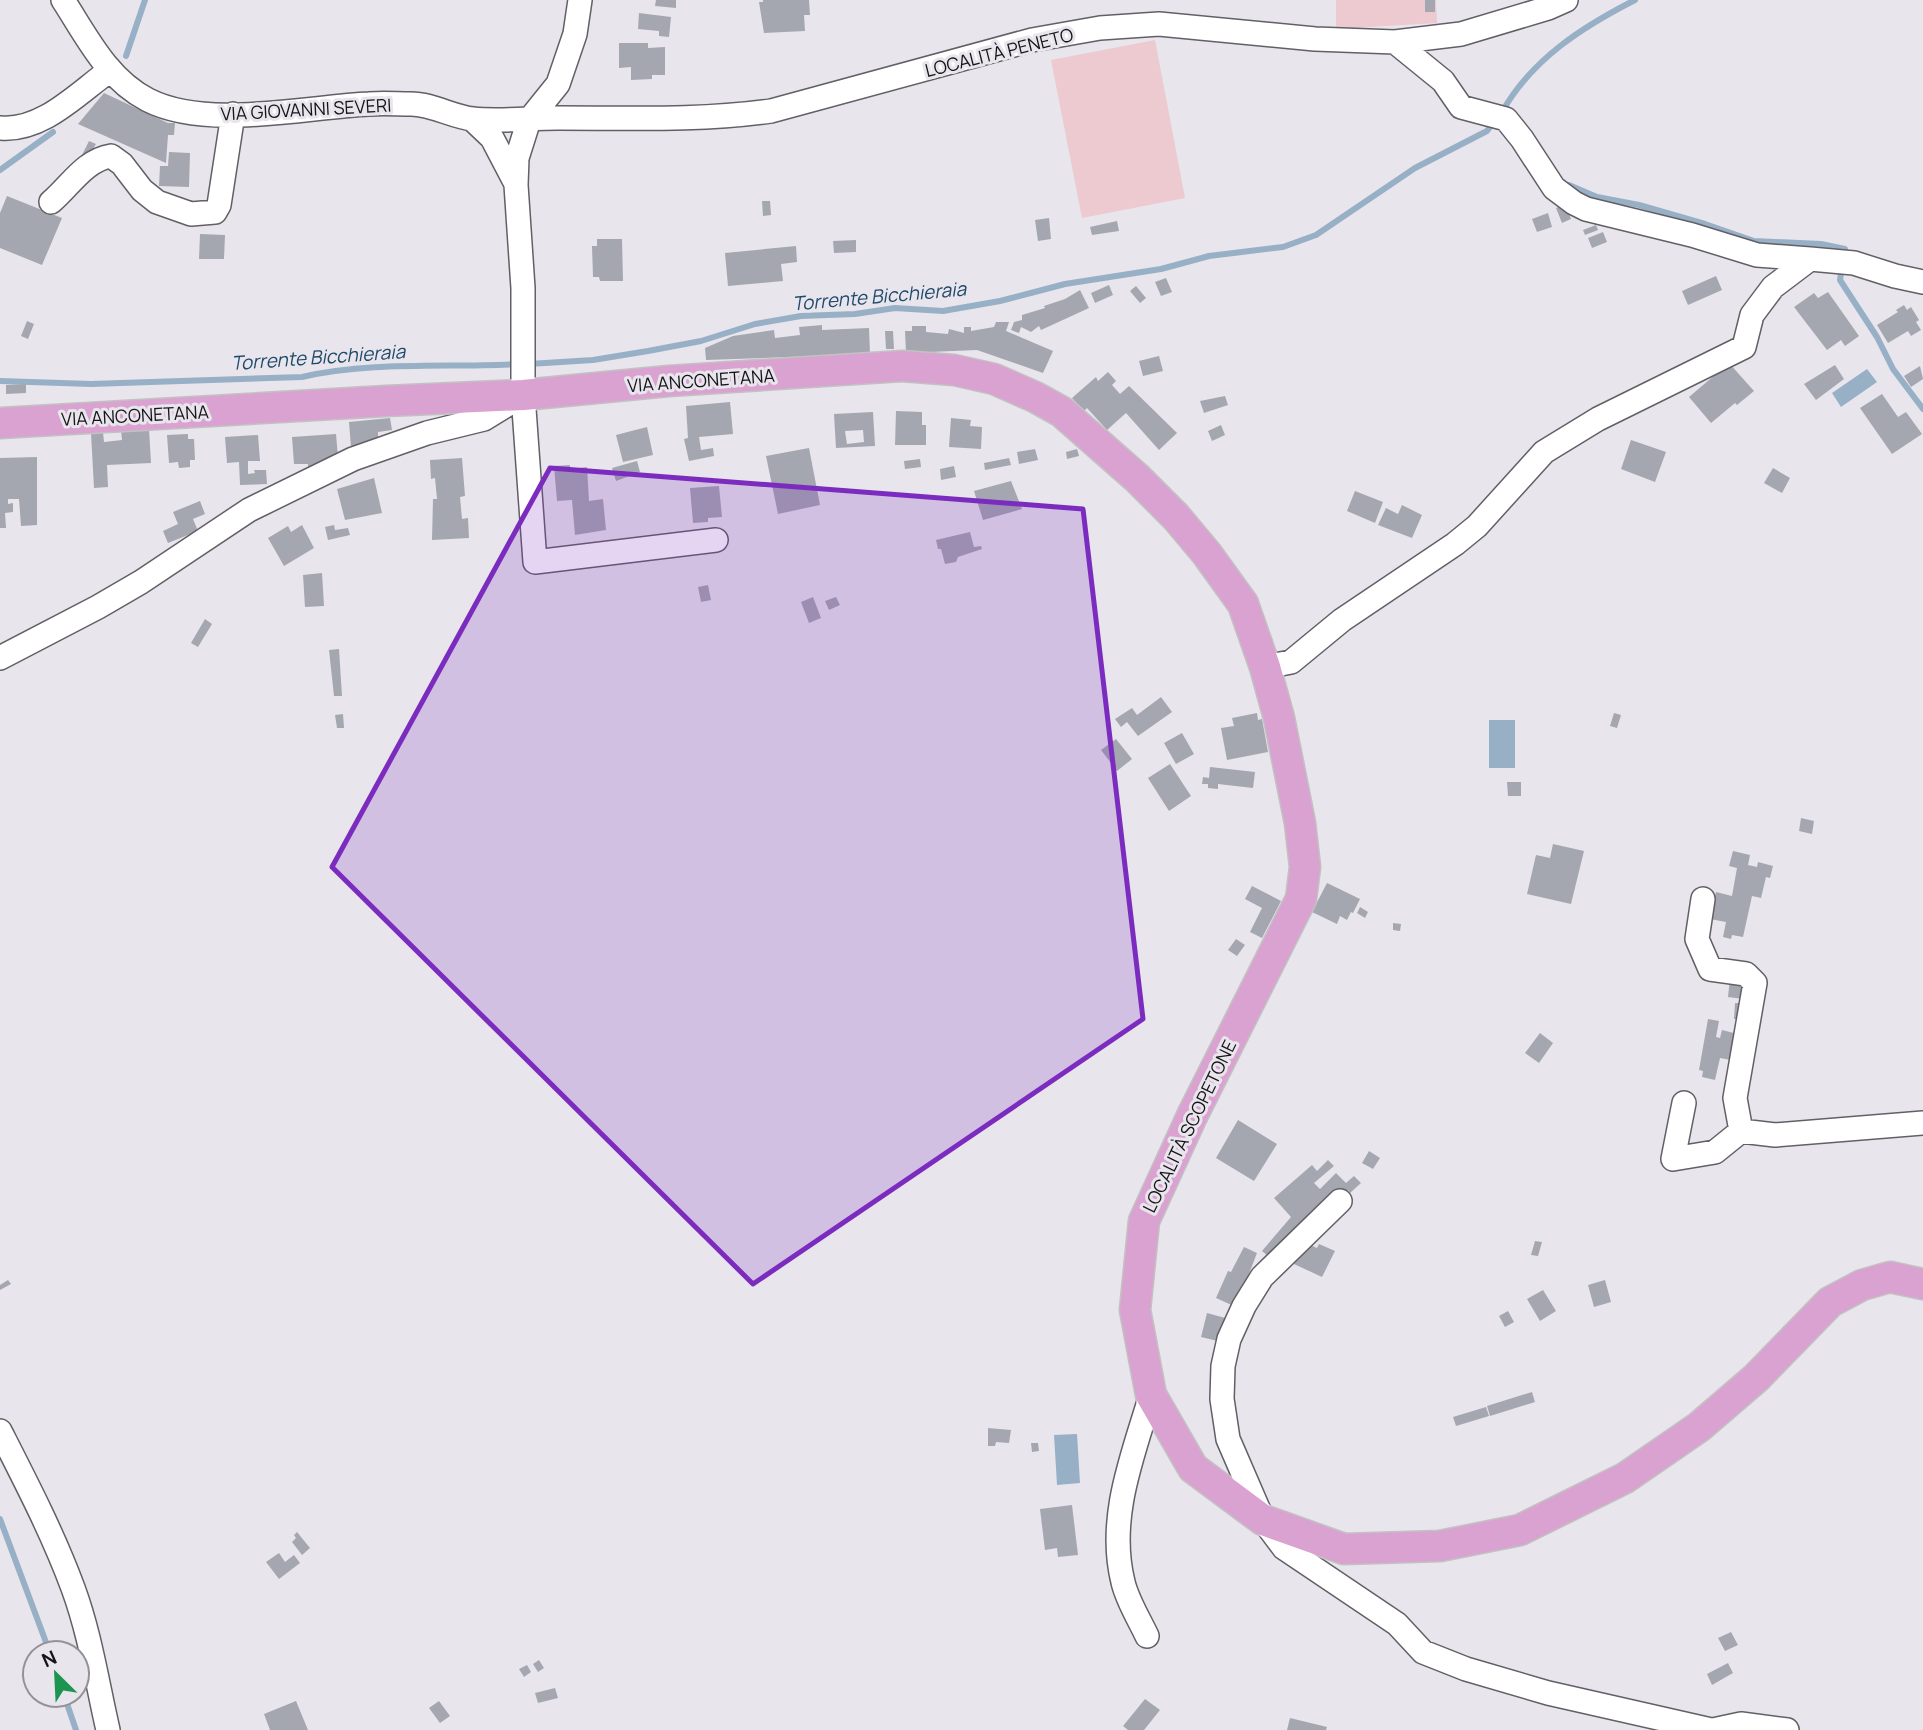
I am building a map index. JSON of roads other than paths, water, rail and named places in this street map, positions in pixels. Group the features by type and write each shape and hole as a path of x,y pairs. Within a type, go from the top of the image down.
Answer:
{"main road":[{"name":"VIA ANCONETANA","path":"0,424 372,401 523,386 669,381 902,366 954,370 993,379 1062,412 1137,478 1176,517 1243,604 1265,667"},
{"name":"LOCALITÀ SCOPETONE","path":"1265,667 1279,718 1300,823 1305,867 1301,899 1192,1116 1144,1221 1135,1310 1151,1395 1193,1468 1263,1520 1344,1549 1440,1546 1520,1530 1625,1478 1699,1427 1756,1378 1829,1302 1862,1285 1890,1277 1923,1284"}],"street":[{"name":"VIA GIOVANNI SEVERI","path":"63,0 109,71 127,88 150,101 175,109 233,114 369,104 416,104 472,119"},
{"path":"580,0 575,34 558,84 529,120 517,158 516,185 523,288 523,386 535,562 716,540"},
{"name":"LOCALITÀ PENETO","path":"472,119 685,120 729,117 771,111 1032,40 1100,28 1158,24 1315,40 1395,42 1461,34 1566,0"},
{"path":"1395,42 1443,81 1461,107 1506,119 1522,139 1546,179 1574,203 1586,209 1692,235 1757,255 1854,263 1923,282"},
{"path":"0,128 22,127 36,122 109,71"},
{"path":"51,202 87,166 99,158 111,156 122,164 142,190 157,202 191,214 215,212 219,205 233,114"},
{"path":"472,119 492,138 516,185"},
{"path":"1265,667 1291,663 1342,620 1455,544 1477,526 1544,452 1598,419 1744,347 1752,315 1773,287 1810,259"},
{"path":"0,658 141,582 249,510 353,460 427,433 484,419 523,386"},
{"path":"1703,899 1697,939 1710,969 1746,974 1755,983 1735,1098 1741,1131"},
{"path":"1684,1103 1673,1159 1715,1152 1741,1131 1775,1135 1923,1123"},
{"path":"1340,1201 1262,1277 1244,1306 1229,1339 1223,1366 1222,1399 1228,1439 1263,1520 1284,1548 1397,1624 1423,1652 1466,1669 1548,1693 1712,1730 1741,1724 1787,1730"},
{"path":"1147,1636 1123,1583 1116,1535 1125,1485 1151,1395"},
{"path":"0,1431 73,1588 90,1646 108,1730"}],"water":[{"path":"1867,369 1877,382 1841,407 1832,393"},
{"path":"1489,720 1515,720 1515,768 1489,768"},
{"path":"1077,1434 1080,1483 1057,1485 1054,1435"}],"waterway":[{"path":"126,56 145,0"},
{"name":"Torrente Bicchieraia","path":"1502,112 1514,93 1543,60 1596,21 1635,0"},
{"name":"Torrente Bicchieraia","path":"529,364 593,360 648,351 701,341 755,324 801,316 855,314 895,308 943,311 1000,301 1065,284 1161,269 1209,256 1283,247 1316,235 1415,168 1487,131 1495,120"},
{"path":"0,170 53,132"},
{"path":"1569,185 1597,197 1639,205 1754,241 1821,244 1845,249 1844,257"},
{"path":"1842,267 1840,280 1877,337 1893,369 1923,409"},
{"name":"Torrente Bicchieraia","path":"0,381 91,384 302,377 383,367 518,364"},
{"path":"0,1519 45,1639"},
{"path":"69,1709 76,1730"}]}
